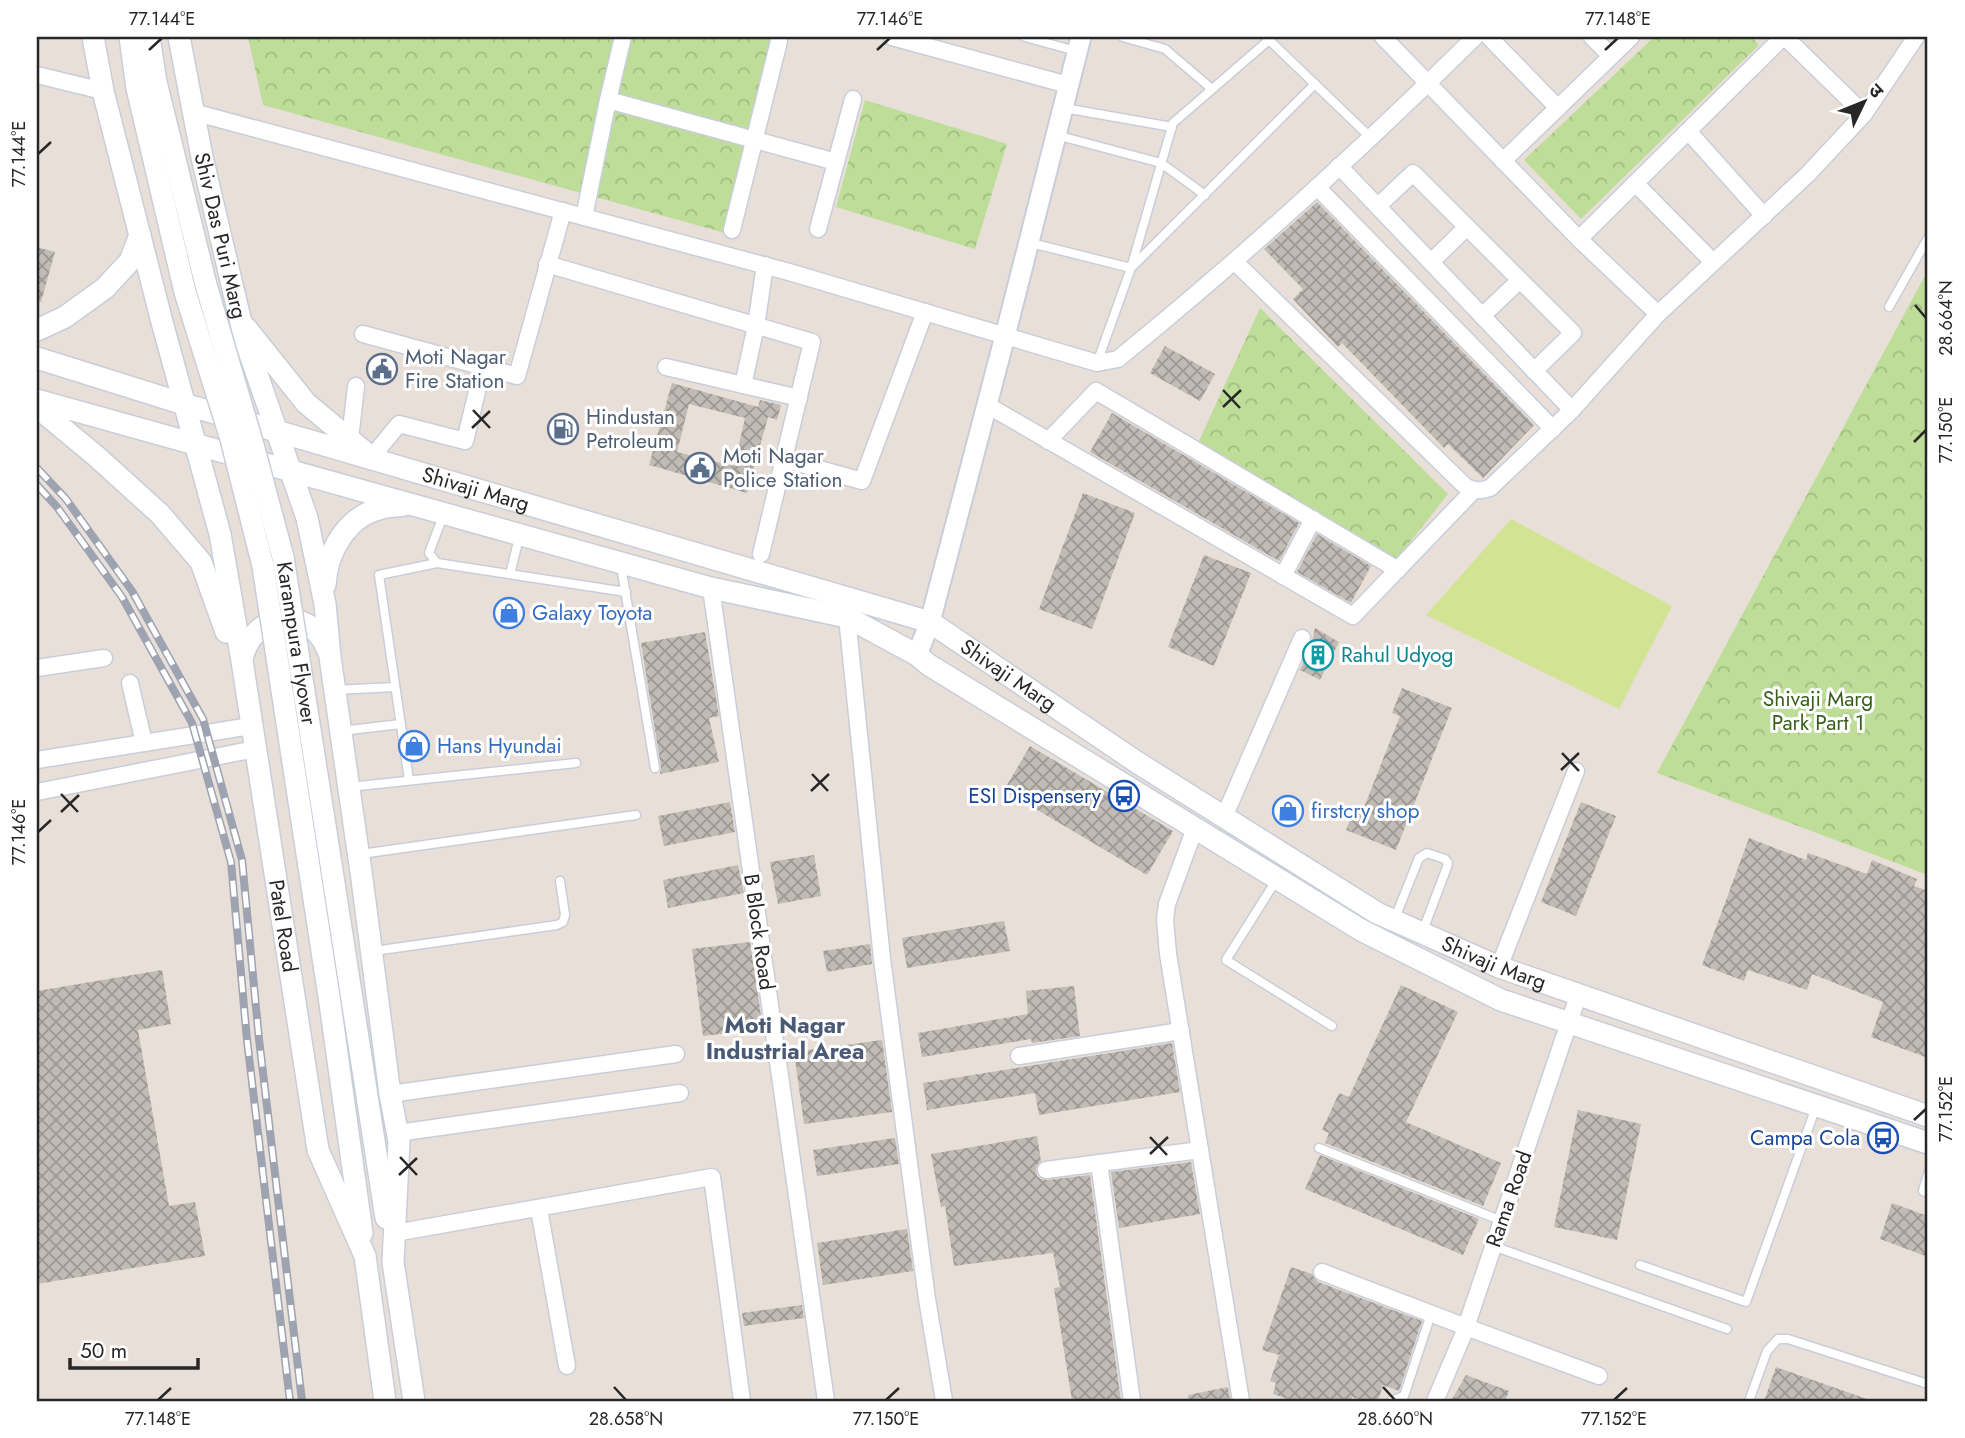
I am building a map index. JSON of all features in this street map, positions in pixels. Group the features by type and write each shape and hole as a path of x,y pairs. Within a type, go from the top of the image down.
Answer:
{"main road":[{"path":"93,37 122,168 184,404"},
{"name":"Karampura Flyover","path":"130,37 206,285 284,557 315,833 330,1003 365,1256"},
{"name":"Karampura Flyover","path":"146,85 149,37"},
{"name":"Shiv Das Puri Marg","path":"179,37 202,157 240,321 291,471"},
{"path":"122,168 202,157"},
{"path":"37,330 65,317 105,288 130,261 139,235"},
{"path":"240,321 306,403 371,458"},
{"name":"Shivaji Marg","path":"37,358 184,404 930,622 1135,761 1377,913 1499,967 1928,1116"},
{"name":"Shivaji Marg","path":"37,400 710,588 847,617 917,655 929,665 1361,930 1501,1000 1928,1143"},
{"name":"Patel Road","path":"184,404 220,534 318,1150 365,1256 385,1401"},
{"path":"37,407 160,514 201,562 244,684"},
{"path":"291,471 307,519 325,604"},
{"path":"410,504 380,508 364,515 342,534 328,563 325,604 390,1094 398,1133 393,1262 414,1401"},
{"path":"242,661 245,645 255,631 268,622 284,619 300,621 314,629 325,641 330,657"},
{"name":"Karampura Flyover","path":"315,833 393,1262"}],"street":[{"path":"584,217 623,37"},
{"path":"892,37 928,41 1068,85"},
{"path":"1383,37 1579,239 1658,314"},
{"path":"193,112 765,265 1097,363 1118,359 1235,262 1475,37"},
{"path":"1489,37 1558,108"},
{"path":"1592,37 1611,56"},
{"path":"1503,161 1631,37"},
{"path":"1579,239 1784,37 1864,114"},
{"path":"1235,262 1466,487 1481,491 1490,488 1553,429 1658,314 1808,174 1864,114 1916,37"},
{"path":"732,230 779,41"},
{"path":"917,655 930,622 1079,44"},
{"path":"37,75 103,91"},
{"path":"818,229 853,99"},
{"path":"608,100 836,162"},
{"path":"1688,131 1764,216"},
{"path":"1339,166 1572,410"},
{"path":"1378,206 1413,173 1573,332 1534,371"},
{"path":"1635,183 1713,262"},
{"path":"1317,187 1553,429"},
{"path":"363,334 517,376 563,211"},
{"path":"1431,262 1467,227"},
{"path":"547,264 812,342 761,554"},
{"path":"743,385 756,326 765,265"},
{"path":"1482,316 1520,280"},
{"path":"784,459 862,481 925,313"},
{"path":"371,458 399,424 465,440 483,367"},
{"path":"666,367 799,398"},
{"path":"350,439 356,386"},
{"path":"1048,440 1096,391 1398,570"},
{"path":"987,405 1353,616 1473,491"},
{"path":"1283,576 1313,519"},
{"name":"B Block Road","path":"710,588 826,1401"},
{"path":"847,617 881,959 927,1299 944,1401"},
{"path":"1224,817 1302,638"},
{"path":"37,668 104,658"},
{"path":"130,683 144,743"},
{"path":"37,760 251,726"},
{"path":"37,792 255,749"},
{"path":"1499,967 1576,771"},
{"path":"1195,828 1171,890 1165,920 1168,954 1241,1401"},
{"name":"Rama Road","path":"1435,1401 1466,1327 1578,996"},
{"path":"1019,1056 1181,1031"},
{"path":"390,1094 676,1054"},
{"path":"398,1133 680,1093"},
{"path":"1046,1170 1200,1150"},
{"path":"1099,1163 1132,1401"},
{"path":"394,1233 712,1177 742,1401"},
{"path":"539,1209 566,1366"},
{"path":"1322,1272 1599,1376"}],"lane":[{"path":"1025,37 1079,44"},
{"path":"1123,37 1164,49 1212,89"},
{"path":"1097,363 1131,268 1173,123 1267,38 1370,137"},
{"path":"1131,268 1315,84"},
{"path":"1062,108 1171,127"},
{"path":"1056,135 1161,163 1205,195"},
{"path":"1889,307 1928,238"},
{"path":"1029,242 1131,268"},
{"path":"437,563 429,553 444,514"},
{"path":"510,575 520,535"},
{"path":"410,780 379,575 437,563 626,592"},
{"path":"621,563 655,768"},
{"path":"335,690 395,687"},
{"path":"341,731 401,723"},
{"path":"349,787 576,763"},
{"path":"358,854 636,815"},
{"path":"1394,921 1419,858 1427,853 1445,859 1447,867 1422,933"},
{"path":"1277,879 1226,960 1332,1026"},
{"path":"371,952 557,925 563,922 565,915 560,881"},
{"path":"1640,1265 1746,1302 1816,1106"},
{"path":"1319,1148 1502,1221"},
{"path":"1928,1174 1923,1191 1928,1193"},
{"path":"1493,1246 1727,1329"},
{"path":"1391,1401 1404,1396 1431,1314"},
{"path":"1749,1401 1767,1351 1778,1339 1788,1339 1928,1384"}],"green space":[{"path":"248,37 785,37 736,236 263,105"},
{"path":"1654,37 1752,37 1759,45 1581,219 1524,160"},
{"path":"865,100 1007,144 975,249 836,207"},
{"name":"Shivaji Marg Park Part 1","path":"1928,270 1928,875 1657,773"},
{"path":"1260,308 1448,494 1395,561 1199,441"},
{"path":"1511,519 1672,606 1619,709 1426,615"}],"building":[{"path":"1317,202 1534,425 1483,478 1448,444 1444,448 1342,343 1338,347 1293,299 1303,289 1264,249"},
{"path":"37,247 55,252 41,302 37,301"},
{"path":"1165,346 1215,374 1200,401 1150,373"},
{"path":"672,383 758,407 760,400 781,405 777,420 768,417 747,493 649,465","holes":["689,404 745,418 734,466 677,452"]},
{"path":"1112,413 1299,523 1279,561 1090,452"},
{"path":"1083,493 1135,513 1092,629 1039,609"},
{"path":"1317,534 1371,566 1351,603 1297,572"},
{"path":"1204,555 1251,573 1214,666 1168,647"},
{"name":"Rahul Udyog","path":"1315,628 1339,642 1320,680 1300,670"},
{"path":"705,632 719,716 709,718 719,762 660,774 641,643"},
{"path":"1402,688 1452,708 1396,850 1346,830 1355,807 1363,810 1400,716 1392,713"},
{"path":"1030,746 1173,831 1147,875 1004,790"},
{"path":"730,802 735,832 664,846 658,816"},
{"path":"1581,802 1616,816 1576,916 1541,902"},
{"path":"1749,838 1806,860 1808,853 1867,874 1872,860 1917,879 1914,886 1928,891 1928,1058 1871,1037 1883,1002 1812,974 1807,990 1748,970 1744,981 1702,965"},
{"path":"814,855 821,896 778,904 770,862"},
{"path":"738,865 744,893 668,908 663,880"},
{"path":"1004,921 1010,951 907,968 902,938"},
{"path":"750,942 763,1029 703,1036 692,949"},
{"path":"870,944 872,964 827,972 823,951"},
{"path":"162,970 171,1024 138,1030 169,1206 195,1202 205,1256 37,1284 37,991"},
{"path":"1401,985 1458,1012 1406,1122 1501,1163 1483,1206 1325,1143 1329,1133 1322,1130 1339,1093 1349,1097"},
{"path":"1074,986 1080,1036 1032,1043 1031,1039 922,1057 918,1033 1028,1014 1026,991"},
{"path":"882,1040 892,1112 804,1124 794,1052"},
{"path":"1172,1043 1180,1092 1039,1115 1035,1093 927,1110 923,1083"},
{"path":"1578,1110 1641,1124 1617,1240 1554,1227"},
{"path":"1037,1136 1041,1161 1036,1171 1041,1179 1090,1175 1121,1401 1072,1401 1054,1288 1060,1287 1053,1253 954,1266 945,1206 941,1207 931,1154"},
{"path":"895,1138 899,1164 817,1176 813,1150"},
{"path":"1320,1155 1479,1219 1463,1255 1305,1189"},
{"path":"1191,1162 1200,1214 1119,1228 1111,1172"},
{"path":"1892,1203 1928,1216 1928,1257 1880,1239"},
{"path":"907,1229 913,1271 823,1285 817,1243"},
{"path":"1291,1267 1312,1274 1318,1282 1422,1321 1399,1391 1383,1385 1378,1401 1352,1397 1351,1401 1293,1401 1273,1394 1276,1383 1270,1381 1279,1355 1262,1350"},
{"path":"802,1305 804,1318 744,1326 742,1313"},
{"path":"1776,1367 1867,1399 1867,1401 1764,1401"},
{"path":"1466,1375 1509,1391 1505,1401 1451,1401"},
{"path":"1228,1387 1230,1401 1189,1401 1188,1395"}],"railway":[{"path":"37,468 66,499 132,591 203,719 242,860 259,1039 302,1401"},
{"path":"37,485 57,507 122,597 192,723 231,862 247,1040 290,1401"}],"place":[{"name":"Moti Nagar Fire Station","path":"382,369"},
{"name":"Hindustan Petroleum","path":"563,429"},
{"name":"Moti Nagar Police Station","path":"700,468"},
{"name":"Galaxy Toyota","path":"509,613"},
{"name":"Rahul Udyog","path":"1318,655"},
{"name":"Hans Hyundai","path":"414,746"},
{"name":"ESI Dispensery","path":"1124,796"},
{"name":"firstcry shop","path":"1288,811"},
{"name":"Campa Cola","path":"1883,1138"}],"district":[{"name":"Moti Nagar Industrial Area","path":"785,1038"}]}
